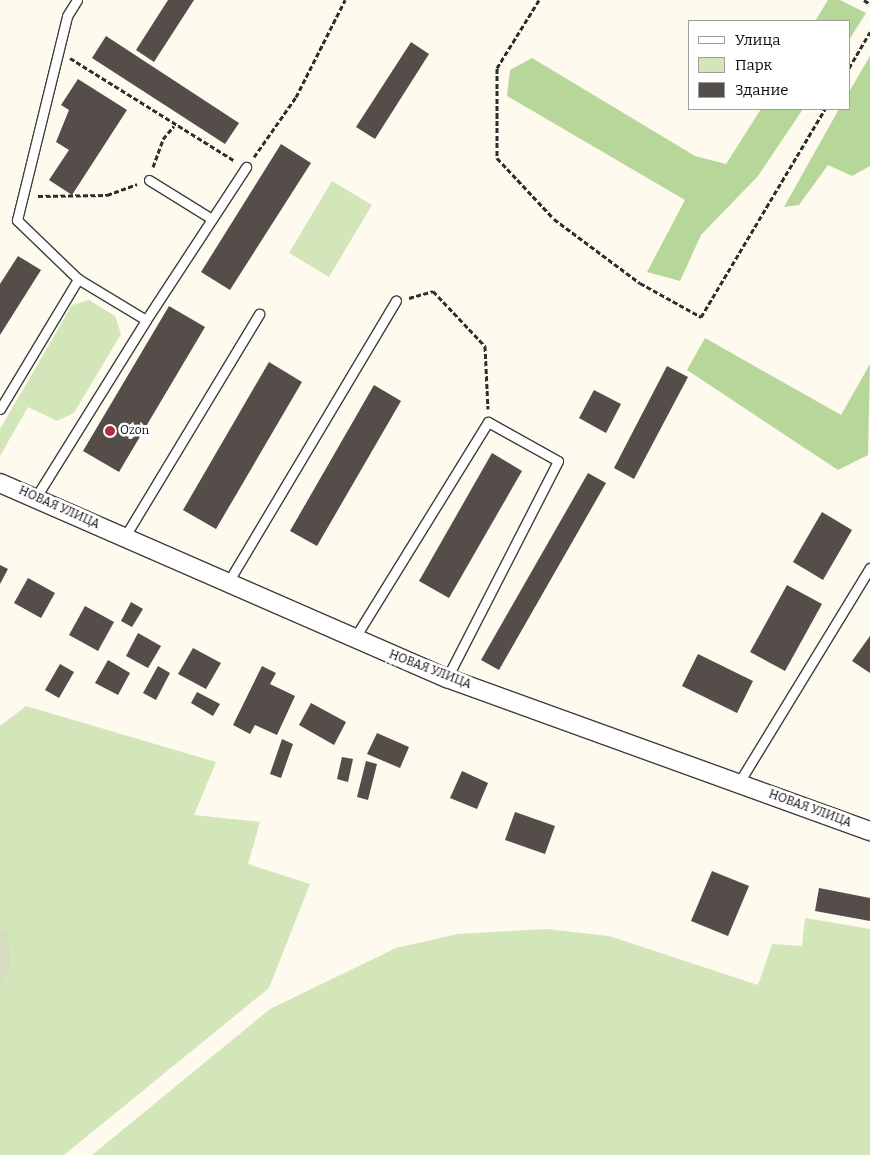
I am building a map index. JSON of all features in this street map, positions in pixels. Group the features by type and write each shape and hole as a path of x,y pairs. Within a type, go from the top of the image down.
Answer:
{"street":[{"name":"НОВАЯ УЛИЦА","path":"0,483 36,497 227,584 447,678 870,831"}],"lane":[{"path":"77,0 66,16 60,51 19,196 16,220 78,279 146,320"},
{"path":"36,497 146,320 246,167"},
{"path":"149,180 212,218"},
{"path":"0,409 78,279"},
{"path":"227,584 396,301"},
{"path":"124,538 259,314"},
{"path":"354,639 488,422 558,461 447,678"},
{"path":"738,784 870,568"}],"path":[{"path":"60,51 246,167 296,97 345,0"},
{"path":"539,0 497,68 497,158 554,219 640,283 701,317 824,110"},
{"path":"864,0 870,4"},
{"path":"850,66 870,32"},
{"path":"19,196 107,196"},
{"path":"396,301 432,292 485,346 488,422"}],"green space":[{"path":"828,0 840,0 866,13 850,38 850,20 816,20"},
{"path":"870,56 870,166 852,176 828,165 799,205 784,207 838,110 850,110 850,90"},
{"path":"532,58 695,156 726,164 760,110 802,110 758,176 701,235 680,281 647,272 685,200 507,96 510,70"},
{"path":"332,181 372,205 329,277 289,253"},
{"path":"89,300 115,316 121,334 74,413 57,421 28,407 0,456 0,429 72,305"},
{"path":"705,338 841,415 870,364 868,455 838,470 687,370"},
{"path":"26,706 216,762 194,815 260,822 248,864 310,884 269,988 64,1155 0,1155 0,985 12,970 9,934 0,927 0,726"},
{"path":"805,918 870,929 870,1155 92,1155 270,1009 396,948 458,934 547,929 609,936 758,985 772,944 802,946"},
{"path":"0,927 9,933 12,970 0,985"}],"building":[{"path":"168,0 194,0 154,62 136,50"},
{"path":"106,36 239,123 225,144 92,58"},
{"path":"411,42 429,54 375,139 356,127"},
{"path":"78,79 127,110 72,195 49,180 69,150 56,142 69,110 61,105"},
{"path":"281,144 311,163 230,290 201,272"},
{"path":"18,256 41,270 0,335 0,284"},
{"path":"169,306 205,327 119,472 83,451"},
{"path":"269,362 302,382 216,529 183,510"},
{"path":"667,366 688,377 634,479 614,468"},
{"path":"374,385 401,401 317,546 290,531"},
{"path":"594,390 621,404 606,433 579,418"},
{"path":"492,453 522,471 449,598 419,581"},
{"path":"588,473 606,483 499,670 481,660"},
{"path":"822,512 852,530 823,580 793,562"},
{"path":"0,565 8,569 0,584"},
{"path":"28,578 55,593 41,618 14,603"},
{"path":"787,585 822,604 785,671 750,652"},
{"path":"131,602 143,609 132,627 121,621"},
{"path":"85,606 114,622 98,651 69,635"},
{"path":"138,633 161,646 148,668 126,656"},
{"path":"870,636 870,673 852,661"},
{"path":"193,648 221,663 206,689 178,674"},
{"path":"698,654 753,681 737,713 682,686"},
{"path":"108,660 130,673 118,695 95,683"},
{"path":"60,664 74,672 59,698 45,690"},
{"path":"158,666 170,673 156,700 143,693"},
{"path":"262,666 276,673 270,684 295,696 277,735 255,725 250,734 233,725"},
{"path":"197,692 220,704 213,716 191,703"},
{"path":"311,703 346,722 334,745 299,725"},
{"path":"377,733 409,747 400,768 367,754"},
{"path":"282,739 293,744 281,778 270,774"},
{"path":"342,757 353,759 348,782 337,779"},
{"path":"366,761 377,764 368,800 357,797"},
{"path":"462,771 488,783 477,809 450,798"},
{"path":"515,812 555,826 545,854 505,840"},
{"path":"712,871 749,886 728,936 691,921"},
{"path":"819,888 870,898 870,921 815,911"}],"place":[{"name":"Ozon","path":"110,431"}]}
